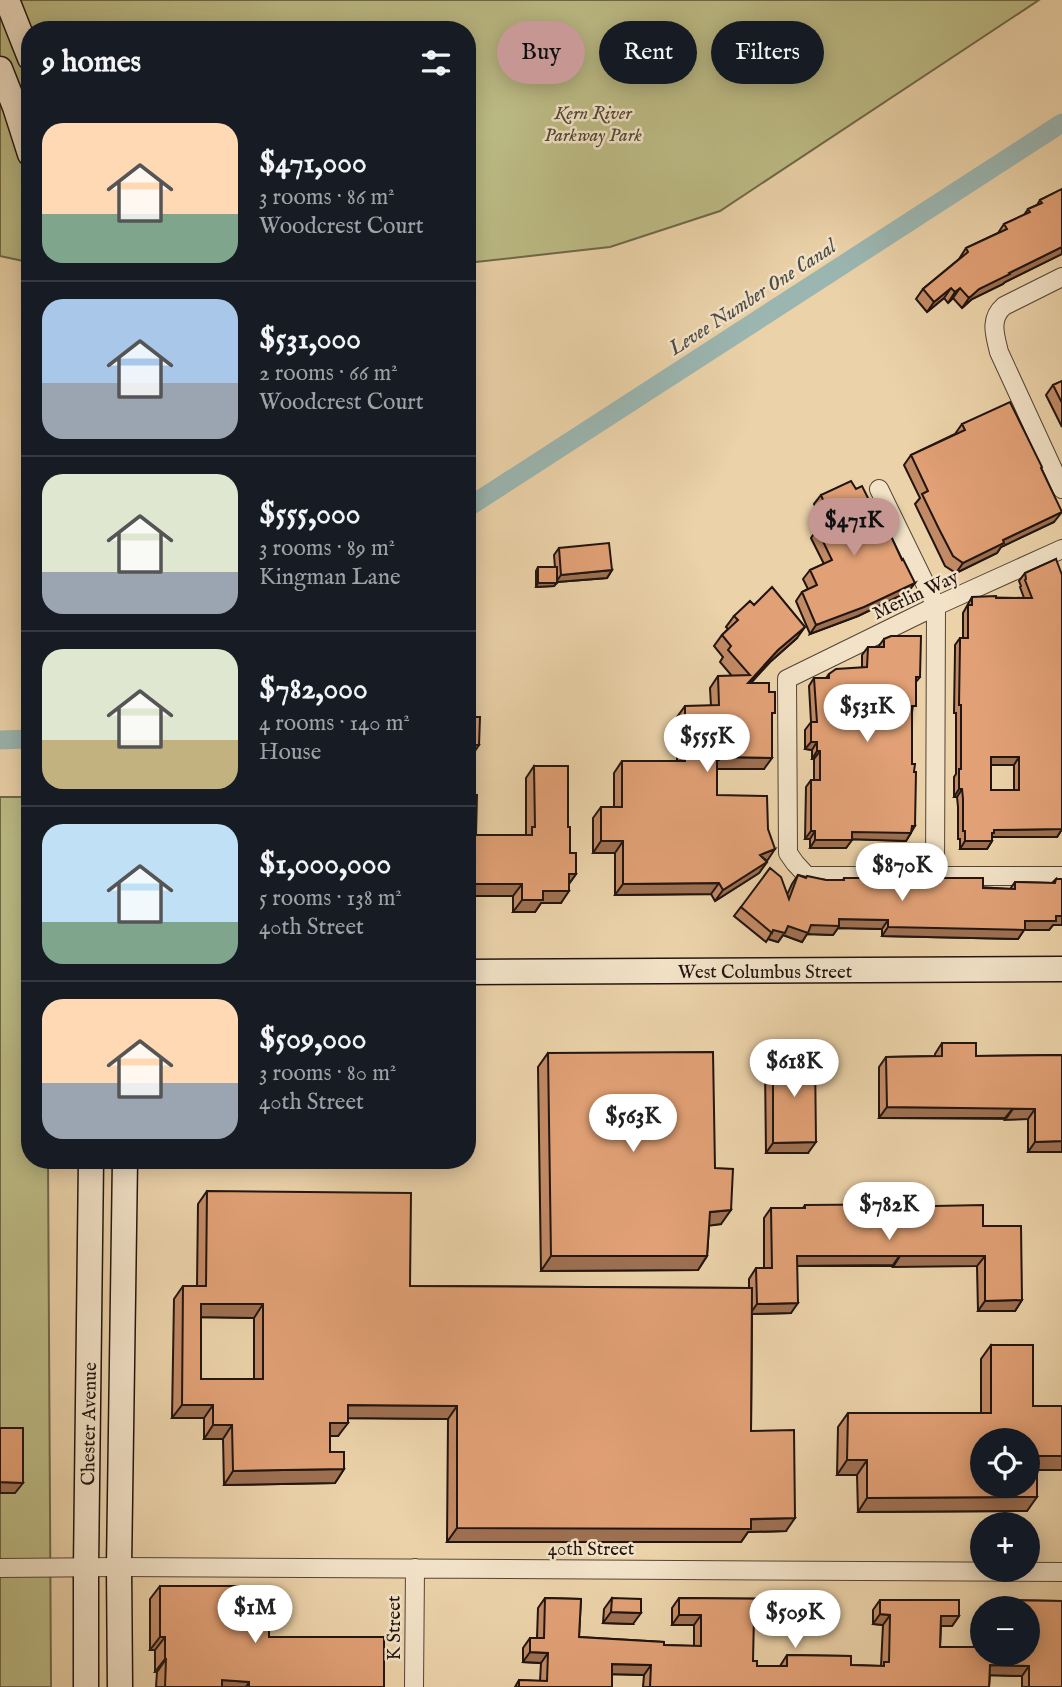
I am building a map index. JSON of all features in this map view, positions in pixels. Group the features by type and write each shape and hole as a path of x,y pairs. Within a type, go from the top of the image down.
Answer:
{"main road":[{"path":"7,0 21,35"},
{"path":"0,69 21,126"},
{"name":"West Columbus Street","path":"476,972 1062,970"},
{"name":"Chester Avenue","path":"86,1687 91,1169"},
{"name":"Chester Avenue","path":"120,1687 124,1169"}],"street":[{"path":"1062,277 1004,306 994,320 999,352 1062,489"},
{"path":"879,489 936,607 935,876 1062,876"},
{"name":"Merlin Way","path":"935,876 807,876 794,863 788,853 787,679 1062,549"},
{"name":"40th Street","path":"0,1568 119,1566 1062,1572"},
{"name":"K Street","path":"414,1687 415,1568"}],"green space":[{"name":"Kern River Parkway Park","path":"0,0 1039,0 720,211 610,247 476,262 476,21 21,21 21,261 0,256"},
{"path":"0,797 21,797 21,1169 48,1169 51,1687 0,1687"}],"building":[{"path":"1062,189 1062,247 979,289 969,298 960,288 955,292 951,288 934,302 923,289 968,252 966,248 1007,229 1004,224 1030,212 1028,209 1042,203 1040,200"},
{"path":"1062,381 1062,403 1053,385"},
{"path":"1010,402 1062,512 1003,540 1004,543 963,563 953,556 922,494 928,491 911,455 965,430 962,424"},
{"path":"851,481 856,489 862,486 876,514 884,521 915,583 864,607 816,625 802,592 817,585 810,570 832,560 817,529 832,522 821,495"},
{"path":"609,543 612,570 561,575 559,548"},
{"path":"1056,559 1062,575 1062,829 994,830 992,841 965,841 962,789 959,789 960,638 968,638 968,605 972,605 972,597 1032,598 1025,573","holes":["991,757 1019,757 1019,790 991,790"]},
{"path":"538,567 557,567 557,583 538,583"},
{"path":"772,587 805,627 778,650 748,683 769,683 769,692 775,692 772,758 719,757 717,795 767,796 768,829 775,849 760,855 767,862 723,890 719,883 623,884 623,841 601,841 601,807 622,807 622,761 685,761 685,706 719,705 718,676 750,675 728,650 731,646 722,635 738,620 734,616 750,601 754,605"},
{"path":"891,636 921,636 920,677 916,677 916,706 912,706 912,764 915,764 916,772 915,826 912,826 911,833 852,832 852,840 815,840 815,831 811,831 811,780 820,780 820,751 817,751 817,742 811,742 811,722 817,722 814,678 829,678 829,674 836,669 867,667 868,647 884,647 884,639"},
{"path":"476,717 480,717 479,745 476,745"},
{"path":"534,766 568,766 570,853 576,853 576,874 569,874 569,891 543,891 543,900 522,900 522,884 476,884 476,835 532,835 532,827 535,827"},
{"path":"770,868 781,877 789,899 798,875 826,880 983,878 983,888 1015,889 1015,882 1055,883 1056,879 1062,879 1062,916 1056,916 1056,921 1025,921 1025,930 888,927 888,920 839,919 839,926 811,925 808,933 788,926 785,933 773,930 772,933 741,907"},
{"path":"942,1043 976,1043 976,1056 1062,1055 1062,1141 1035,1142 1035,1109 887,1107 886,1057 942,1056"},
{"path":"713,1052 715,1168 733,1169 731,1210 710,1212 707,1256 551,1256 548,1053"},
{"path":"773,1056 815,1056 816,1142 773,1143"},
{"path":"207,1191 411,1193 410,1286 752,1288 751,1431 794,1430 795,1518 751,1519 751,1529 457,1528 457,1406 348,1405 348,1423 330,1423 330,1452 344,1452 344,1469 233,1471 232,1425 213,1425 213,1405 182,1405 183,1286 206,1286","holes":["201,1304 263,1304 263,1379 201,1379"]},
{"path":"805,1205 983,1205 983,1226 1021,1226 1022,1300 985,1301 985,1256 797,1256 798,1303 757,1304 756,1268 772,1268 771,1208 805,1208"},
{"path":"991,1345 1033,1345 1033,1406 1062,1406 1062,1456 1040,1456 1040,1428 970,1428 970,1497 867,1498 867,1460 847,1460 848,1413 991,1413"},
{"path":"0,1428 23,1428 23,1483 0,1482"},
{"path":"160,1586 269,1586 269,1637 384,1637 384,1687 249,1687 249,1682 222,1680 222,1687 165,1687 165,1637 160,1637"},
{"path":"545,1598 581,1599 579,1637 701,1646 701,1615 679,1615 679,1598 792,1599 792,1616 754,1615 753,1661 757,1661 757,1666 787,1666 787,1655 851,1656 851,1665 884,1666 884,1662 889,1662 890,1615 880,1614 880,1600 959,1600 959,1616 941,1616 940,1647 970,1647 970,1666 990,1666 989,1687 650,1687 651,1665 612,1664 612,1687 519,1687 519,1680 547,1681 548,1653 530,1652 530,1638 544,1638"},
{"path":"612,1598 641,1599 641,1613 611,1612"},
{"path":"1040,1601 1062,1601 1062,1687 1029,1687 1029,1666 1040,1666"}],"waterway":[{"name":"Levee Number One Canal","path":"476,502 1062,123"},
{"name":"Levee Number One Canal","path":"0,740 21,739"}]}
